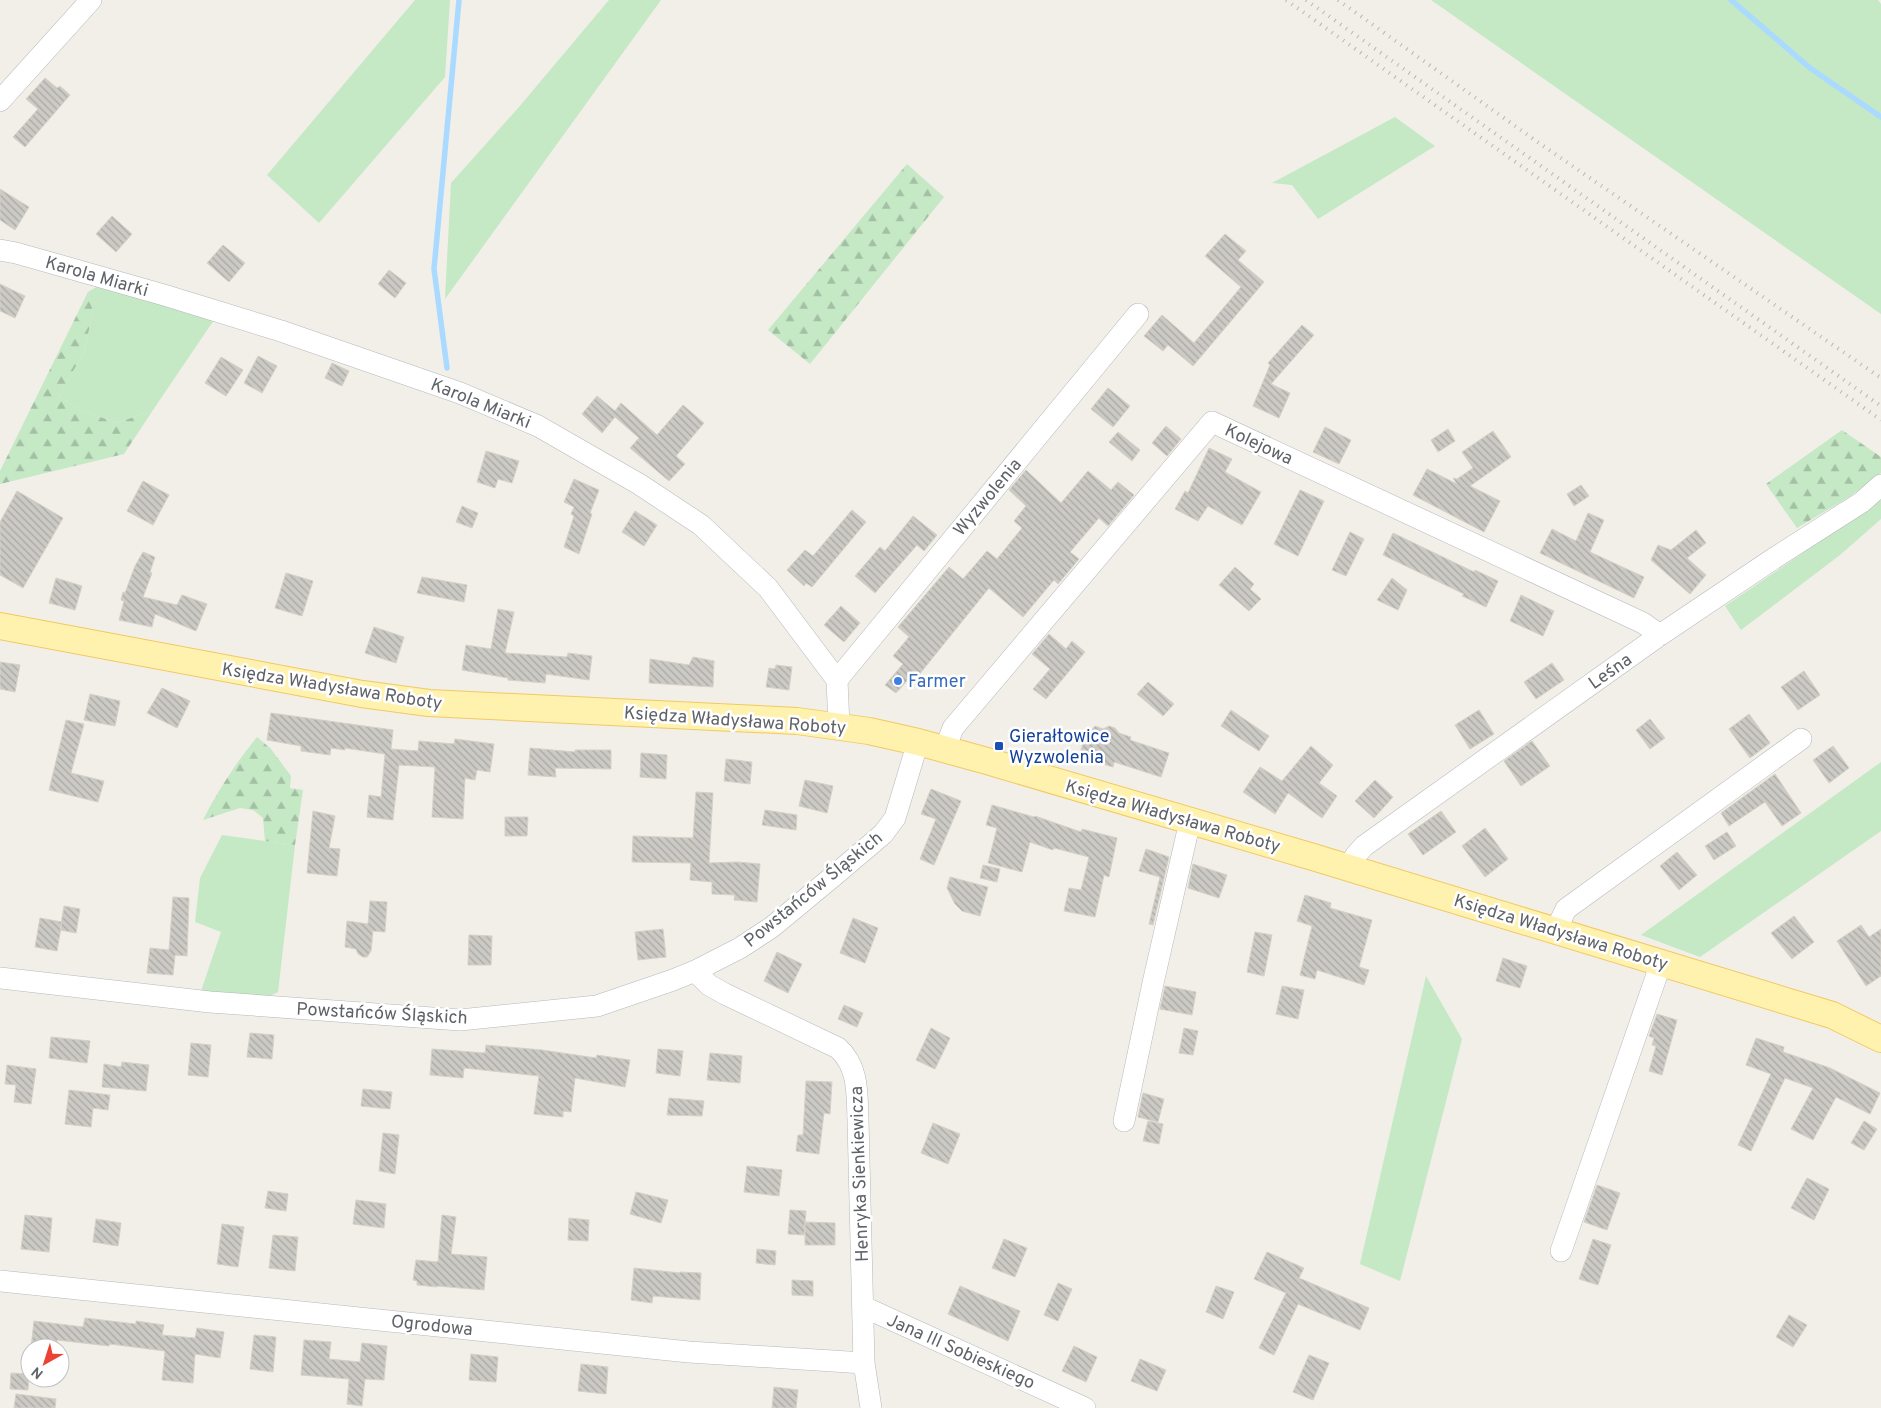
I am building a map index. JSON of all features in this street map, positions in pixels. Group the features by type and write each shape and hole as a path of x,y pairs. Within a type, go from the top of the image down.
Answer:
{"main road":[{"name":"Księdza Władysława Roboty","path":"0,626 240,672 412,701 762,719 839,726 918,742 1556,930 1832,1015 1881,1038"}],"street":[{"path":"0,101 91,0"},
{"name":"Karola Miarki","path":"0,250 156,292 281,331 460,393 538,426 639,484 701,525 768,588 837,680"},
{"name":"Wyzwolenia","path":"837,680 1138,314"},
{"name":"Kolejowa","path":"945,749 953,728 1212,422 1643,623 1660,634"},
{"name":"Leśna","path":"1348,868 1364,846 1660,634 1862,502 1881,485"},
{"path":"837,680 839,726"},
{"path":"1556,930 1566,909 1801,739"},
{"name":"Powstańców Śląskich","path":"0,978 210,1002 460,1020 597,1006 695,971 740,948 772,927 883,834 895,818 918,742"},
{"path":"1124,1121 1153,982 1190,821"},
{"path":"1561,1250 1661,963"},
{"name":"Henryka Sienkiewicza","path":"695,971 709,984 725,994 828,1042 838,1048 849,1061 857,1086 864,1363 870,1408"},
{"name":"Ogrodowa","path":"0,1281 689,1352 864,1363"},
{"name":"Jana III Sobieskiego","path":"864,1307 1085,1408"}],"green space":[{"path":"415,0 450,0 445,77 319,223 267,175"},
{"path":"609,0 661,0 445,299 451,183 519,107"},
{"path":"1431,0 1878,0 1881,4 1881,314"},
{"path":"1395,117 1435,146 1318,219 1292,185 1272,183"},
{"path":"907,164 944,197 810,364 768,330"},
{"path":"101,284 216,317 153,410 117,423 78,409 59,396 84,352 93,312 88,292"},
{"path":"88,292 93,312 84,352 59,396 78,409 117,423 153,410 124,454 0,484 0,471"},
{"path":"1842,430 1881,457 1881,473 1849,497 1797,528 1766,484"},
{"path":"1881,500 1881,519 1840,555 1741,630 1725,606"},
{"path":"257,737 271,749 291,776 290,788 303,790 295,845 265,841 263,818 253,810 240,808 203,820 228,777"},
{"path":"1881,762 1881,831 1700,957 1641,935"},
{"path":"222,835 295,845 278,992 270,996 201,991 221,932 195,922 200,878"},
{"path":"1426,976 1462,1039 1400,1281 1360,1264"}],"building":[{"path":"45,78 57,88 60,86 70,95 25,147 13,137 38,109 26,99"},
{"path":"0,189 29,207 15,230 0,220"},
{"path":"112,216 132,234 116,252 96,234"},
{"path":"1225,234 1246,251 1238,260 1264,282 1193,366 1168,345 1163,351 1144,336 1162,315 1194,343 1241,287 1205,256"},
{"path":"223,245 245,263 229,282 207,263"},
{"path":"389,270 406,283 395,298 378,284"},
{"path":"0,284 25,296 15,318 0,311"},
{"path":"1302,325 1314,335 1271,384 1290,393 1279,418 1253,406 1270,365 1268,363"},
{"path":"258,356 277,366 262,393 244,383"},
{"path":"221,357 243,370 226,396 205,383"},
{"path":"332,363 349,371 342,386 325,378"},
{"path":"1108,388 1130,406 1113,427 1091,409"},
{"path":"597,396 615,411 621,403 657,435 683,405 704,423 676,456 685,464 669,481 630,448 639,438 615,417 602,433 582,414"},
{"path":"1166,426 1181,439 1167,456 1152,443"},
{"path":"1325,427 1351,440 1339,464 1313,452"},
{"path":"1448,429 1455,441 1438,452 1431,440"},
{"path":"1493,431 1511,457 1470,486 1500,501 1484,532 1413,495 1427,469 1457,484 1453,478 1457,479 1473,468 1462,452"},
{"path":"1118,432 1140,450 1132,461 1109,442"},
{"path":"1209,448 1232,459 1225,472 1261,492 1242,525 1208,506 1198,521 1175,509 1185,491 1188,493"},
{"path":"486,451 519,461 512,483 498,479 495,488 477,482"},
{"path":"1026,470 1061,503 1088,471 1111,490 1118,482 1134,495 1108,526 1099,518 1070,552 1079,559 1058,584 1054,580 1023,617 989,588 918,676 914,673 896,693 885,685 903,664 893,656 909,637 898,627 949,567 963,579 987,551 997,559 1022,528 1014,521 1026,506 1009,490"},
{"path":"574,479 599,490 590,513 592,514 579,554 564,547 574,516 571,514 574,507 564,502"},
{"path":"143,481 169,495 153,525 127,511"},
{"path":"1581,485 1589,496 1574,506 1567,494"},
{"path":"1300,490 1324,501 1298,556 1274,544"},
{"path":"17,491 63,518 23,588 0,575 0,522"},
{"path":"462,506 478,513 472,528 456,522"},
{"path":"852,510 866,522 812,587 806,583 804,586 787,570 805,550 813,556"},
{"path":"635,511 657,525 644,546 622,532"},
{"path":"1588,513 1604,520 1590,552 1644,577 1634,598 1540,553 1552,529 1576,541"},
{"path":"913,516 937,535 924,551 917,545 875,593 855,576 880,547 885,551"},
{"path":"1696,530 1706,543 1687,558 1706,575 1690,594 1651,560 1658,545 1671,550"},
{"path":"1350,532 1364,539 1346,576 1332,570"},
{"path":"1393,533 1474,572 1475,570 1498,581 1486,607 1462,596 1464,594 1383,555"},
{"path":"143,552 155,557 150,572 152,573 143,597 177,605 182,595 207,604 196,631 155,614 152,627 119,620 124,601 121,600 123,592 125,593 135,566"},
{"path":"1235,567 1254,584 1250,589 1261,599 1249,611 1219,585"},
{"path":"286,573 313,581 302,616 275,608"},
{"path":"422,577 467,585 464,602 417,593"},
{"path":"56,578 82,586 75,610 49,603"},
{"path":"1392,578 1407,590 1398,610 1377,600"},
{"path":"1521,595 1554,611 1543,636 1510,621"},
{"path":"841,606 860,623 844,642 824,625"},
{"path":"498,609 514,612 505,653 567,657 568,653 592,656 589,680 546,674 545,683 508,680 508,678 462,670 466,645 491,649"},
{"path":"374,627 404,637 396,663 365,653"},
{"path":"1049,634 1066,649 1072,641 1085,652 1046,699 1033,689 1050,669 1032,654"},
{"path":"693,657 714,661 713,687 649,683 650,659 689,665"},
{"path":"0,662 20,665 15,692 0,689"},
{"path":"1552,663 1564,680 1536,699 1524,682"},
{"path":"776,665 792,667 789,690 766,687 769,668 775,669"},
{"path":"1804,671 1820,695 1798,710 1781,687"},
{"path":"1148,682 1174,704 1163,716 1137,694"},
{"path":"162,688 190,701 177,728 147,713"},
{"path":"90,694 120,701 115,726 84,720"},
{"path":"1231,710 1269,736 1259,751 1221,726"},
{"path":"1479,710 1494,734 1470,749 1455,725"},
{"path":"271,713 393,730 391,749 418,751 419,741 454,744 455,739 494,744 490,772 477,770 475,780 465,778 463,819 432,817 435,767 399,765 393,820 367,817 369,795 381,797 385,754 345,748 345,750 331,748 330,755 301,751 301,746 267,740"},
{"path":"1749,714 1770,743 1750,758 1729,729"},
{"path":"1650,719 1665,738 1650,749 1636,730"},
{"path":"66,720 84,724 71,773 104,781 98,802 49,790"},
{"path":"1095,726 1103,729 1109,726 1115,728 1119,733 1131,737 1130,740 1169,753 1161,777 1114,762 1113,767 1079,757 1084,739"},
{"path":"1532,741 1550,766 1521,786 1504,761"},
{"path":"1311,746 1333,765 1319,783 1337,796 1322,818 1288,793 1275,814 1243,792 1260,767 1282,781"},
{"path":"1833,746 1849,768 1829,783 1813,760"},
{"path":"530,748 575,752 575,750 611,750 611,769 555,768 556,777 528,775"},
{"path":"641,753 667,755 666,779 640,777"},
{"path":"726,759 752,762 750,784 724,781"},
{"path":"1775,774 1801,813 1782,826 1765,802 1729,826 1721,813"},
{"path":"805,780 833,786 827,813 799,806"},
{"path":"1375,780 1393,797 1374,818 1355,801"},
{"path":"931,789 961,801 934,865 920,859 936,819 921,814"},
{"path":"696,792 713,793 709,863 738,862 760,864 757,902 734,900 735,895 712,894 712,882 690,880 691,863 632,862 633,836 693,838"},
{"path":"992,805 1035,816 1081,832 1082,829 1117,838 1109,877 1104,875 1095,917 1064,911 1069,888 1081,890 1089,857 1054,848 1053,850 1030,842 1022,872 988,863 997,828 986,825"},
{"path":"765,810 797,815 796,830 762,825"},
{"path":"313,811 335,816 329,848 340,849 337,876 307,873"},
{"path":"1441,811 1456,832 1423,855 1408,834"},
{"path":"505,817 528,817 527,836 505,836"},
{"path":"1485,828 1508,859 1485,877 1462,846"},
{"path":"1727,832 1736,846 1714,860 1705,846"},
{"path":"1146,849 1169,857 1153,925 1149,924 1160,877 1139,871"},
{"path":"1677,852 1697,875 1679,890 1660,866"},
{"path":"1193,864 1227,875 1219,898 1188,888"},
{"path":"983,865 1000,869 997,882 980,878"},
{"path":"950,877 988,887 980,916 962,911 955,904 947,888"},
{"path":"1305,895 1331,903 1330,908 1372,920 1359,967 1369,970 1364,985 1317,970 1315,979 1300,975 1312,926 1297,921"},
{"path":"173,897 189,898 187,956 175,955 173,975 147,973 150,948 169,950"},
{"path":"370,901 387,902 385,932 373,931 371,951 367,957 363,957 358,954 356,949 345,947 347,921 368,924"},
{"path":"64,906 80,909 76,933 60,930"},
{"path":"1794,916 1814,942 1792,959 1771,933"},
{"path":"40,918 62,922 57,951 35,947"},
{"path":"853,918 878,928 865,963 840,953"},
{"path":"1861,925 1869,937 1881,929 1881,976 1866,986 1837,941"},
{"path":"663,929 666,957 638,960 635,932"},
{"path":"1255,932 1272,935 1264,976 1247,972"},
{"path":"469,935 492,936 491,965 468,965"},
{"path":"777,952 802,964 788,993 764,981"},
{"path":"1503,958 1527,966 1520,988 1496,981"},
{"path":"1165,986 1196,992 1192,1015 1160,1009"},
{"path":"1282,986 1304,990 1298,1019 1276,1014"},
{"path":"844,1005 863,1013 857,1027 838,1019"},
{"path":"1657,1014 1677,1020 1662,1075 1649,1071 1656,1046 1652,1045 1654,1038 1649,1036"},
{"path":"931,1028 950,1038 935,1069 916,1060"},
{"path":"1184,1028 1198,1031 1193,1055 1179,1053"},
{"path":"250,1033 274,1035 272,1059 247,1057"},
{"path":"51,1037 90,1041 87,1063 49,1058"},
{"path":"1756,1038 1784,1047 1783,1052 1830,1068 1880,1093 1870,1114 1836,1097 1813,1140 1791,1129 1813,1088 1785,1078 1751,1151 1738,1145 1771,1074 1746,1065"},
{"path":"191,1043 211,1045 208,1077 188,1075"},
{"path":"486,1045 542,1050 596,1058 597,1055 630,1060 625,1087 575,1078 571,1112 563,1111 563,1117 534,1114 539,1076 464,1068 463,1078 430,1075 432,1049 485,1053"},
{"path":"658,1049 683,1051 680,1076 656,1073"},
{"path":"710,1053 742,1056 740,1083 707,1080"},
{"path":"122,1062 149,1065 146,1091 102,1087 104,1064 121,1067"},
{"path":"7,1065 36,1069 31,1104 14,1102 16,1085 5,1084"},
{"path":"806,1081 832,1082 830,1114 824,1113 819,1154 796,1151 798,1135 803,1135"},
{"path":"363,1089 392,1092 390,1109 361,1106"},
{"path":"69,1090 110,1095 108,1110 93,1108 91,1127 65,1124"},
{"path":"1143,1093 1164,1099 1158,1122 1138,1117"},
{"path":"669,1098 704,1101 702,1116 667,1115"},
{"path":"1148,1121 1163,1124 1159,1144 1143,1141"},
{"path":"1864,1121 1877,1129 1864,1150 1851,1143"},
{"path":"933,1123 960,1134 948,1164 921,1153"},
{"path":"383,1133 399,1135 395,1174 379,1171"},
{"path":"747,1166 782,1170 779,1196 744,1192"},
{"path":"1807,1178 1829,1189 1814,1220 1791,1208"},
{"path":"1597,1185 1620,1193 1607,1230 1584,1222"},
{"path":"268,1191 288,1194 286,1211 265,1208"},
{"path":"636,1192 668,1200 661,1223 630,1214"},
{"path":"356,1200 386,1204 384,1228 353,1224"},
{"path":"790,1210 806,1211 804,1235 788,1234"},
{"path":"25,1215 52,1218 49,1252 21,1249"},
{"path":"442,1215 456,1217 451,1254 487,1257 484,1290 417,1285 417,1281 413,1280 416,1260 438,1262"},
{"path":"569,1218 589,1220 588,1241 568,1240"},
{"path":"96,1219 121,1223 118,1246 93,1242"},
{"path":"805,1222 835,1223 835,1245 805,1245"},
{"path":"222,1224 244,1227 238,1267 217,1264"},
{"path":"273,1235 298,1237 295,1271 269,1268"},
{"path":"1004,1239 1027,1248 1015,1277 992,1268"},
{"path":"1593,1239 1611,1245 1598,1285 1579,1279"},
{"path":"757,1249 776,1251 775,1265 756,1263"},
{"path":"1267,1252 1304,1268 1299,1278 1369,1308 1360,1330 1298,1304 1274,1355 1259,1348 1286,1293 1254,1279"},
{"path":"634,1268 680,1273 701,1273 700,1300 653,1296 652,1303 631,1300"},
{"path":"792,1280 813,1281 813,1296 792,1295"},
{"path":"1058,1283 1072,1289 1058,1321 1044,1315"},
{"path":"960,1286 1020,1311 1008,1341 948,1314"},
{"path":"1216,1286 1234,1292 1223,1319 1206,1312"},
{"path":"1789,1315 1807,1325 1793,1347 1776,1337"},
{"path":"85,1318 136,1324 136,1321 164,1325 162,1335 195,1338 197,1328 224,1332 220,1358 195,1354 193,1383 162,1380 165,1351 70,1342 70,1338 32,1338 34,1321 83,1327"},
{"path":"254,1335 276,1337 273,1372 250,1369"},
{"path":"304,1340 331,1342 329,1359 360,1362 362,1343 387,1346 384,1380 365,1379 362,1406 347,1404 349,1379 301,1375"},
{"path":"1074,1346 1097,1357 1086,1382 1062,1371"},
{"path":"471,1354 498,1357 496,1382 469,1380"},
{"path":"1309,1355 1329,1363 1313,1400 1293,1392"},
{"path":"1140,1359 1166,1370 1157,1391 1131,1381"},
{"path":"581,1364 608,1367 606,1394 578,1391"},
{"path":"11,1373 20,1374 20,1388 28,1388 28,1390 10,1389"},
{"path":"774,1387 798,1390 796,1408 772,1408"},
{"path":"16,1394 56,1399 55,1408 14,1408"}],"waterway":[{"path":"447,368 434,269 459,0"},
{"path":"1731,0 1810,68 1881,117"}],"railway":[{"path":"1286,0 1881,420"},
{"path":"1306,0 1881,406"},
{"path":"1338,0 1539,143 1881,378"}],"place":[{"name":"Farmer","path":"898,681"},
{"name":"Gierałtowice Wyzwolenia","path":"999,746"}]}
